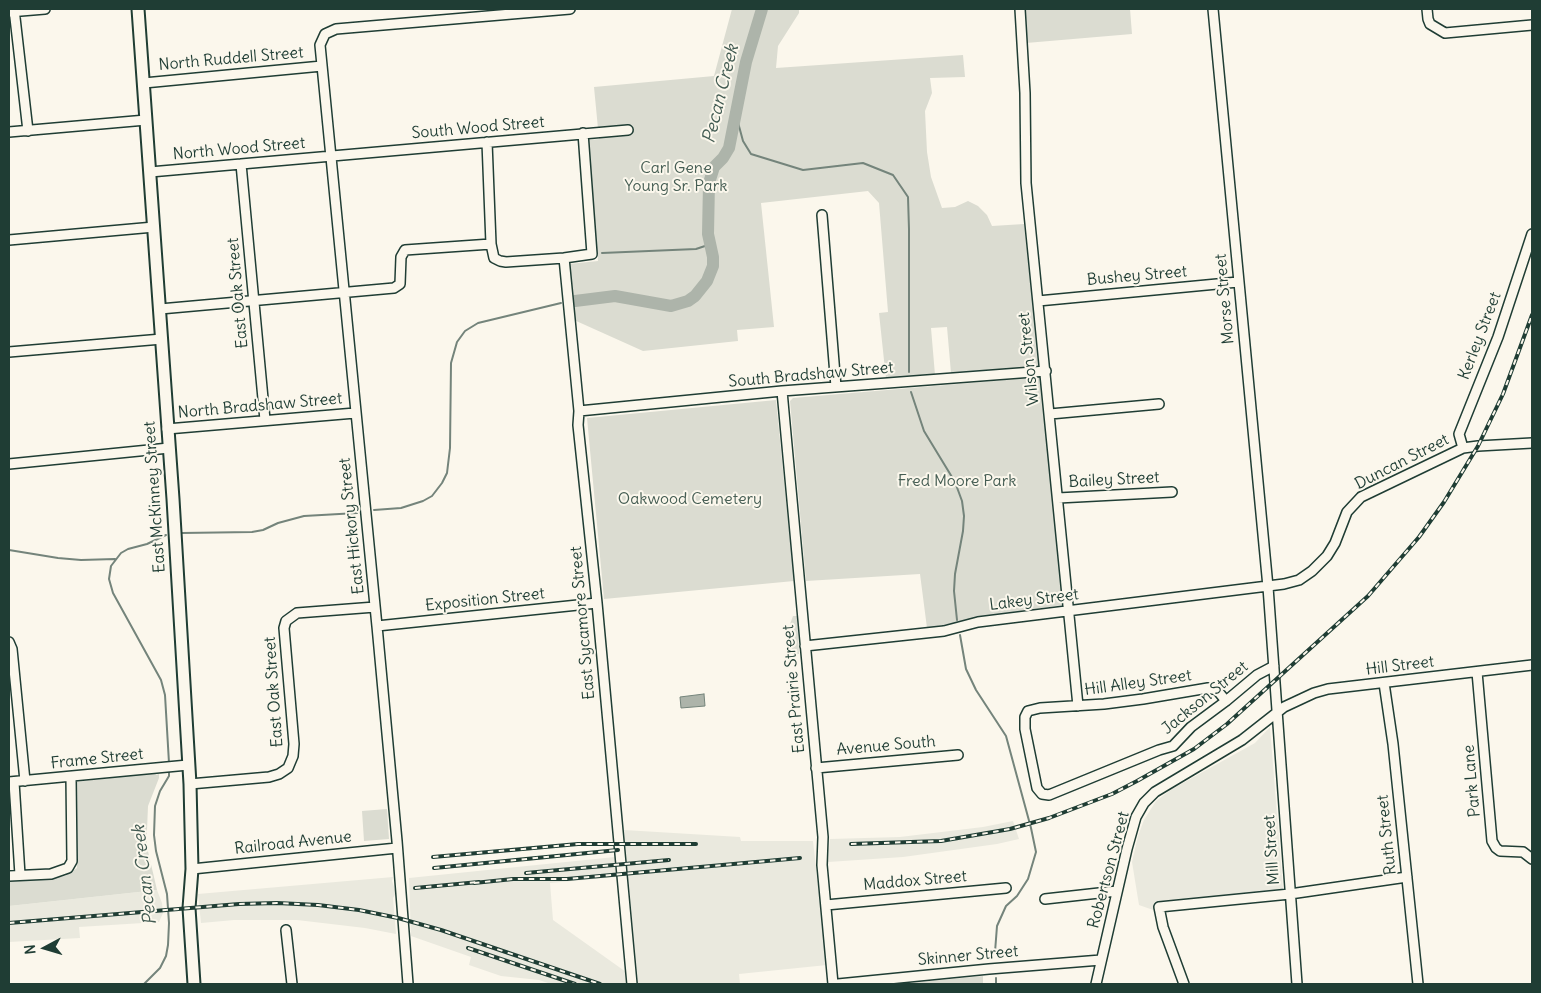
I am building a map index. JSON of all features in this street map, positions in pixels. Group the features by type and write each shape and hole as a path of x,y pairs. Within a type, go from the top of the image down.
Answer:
{"main road":[{"name":"East McKinney Street","path":"138,9 160,309 190,784 192,869 189,908 194,984"}],"street":[{"path":"28,130 12,11 45,9"},
{"name":"East Hickory Street","path":"408,984 398,848 320,45 322,39 330,31 336,29 570,9"},
{"name":"Wilson Street","path":"1020,9 1025,92 1026,183 1078,706"},
{"name":"Morse Street","path":"1213,9 1274,666"},
{"path":"1426,9 1430,24 1445,33 1532,25"},
{"name":"North Ruddell Street","path":"144,83 322,66"},
{"path":"9,132 146,120"},
{"name":"South Wood Street","path":"330,156 628,130"},
{"path":"487,142 491,244 494,258 500,261 564,258 592,254 583,133"},
{"name":"North Wood Street","path":"150,172 330,156"},
{"name":"East Oak Street","path":"241,164 265,420"},
{"path":"822,215 836,387"},
{"path":"9,240 154,227"},
{"name":"Kerley Street","path":"1463,448 1459,434 1498,337 1532,234"},
{"path":"160,309 394,288 400,284 401,257 405,250 491,244"},
{"name":"East Sycamore Street","path":"564,258 579,411 578,425 597,603 632,984"},
{"name":"Bushey Street","path":"1038,301 1238,282"},
{"path":"9,352 162,339"},
{"name":"South Bradshaw Street","path":"579,411 836,387 1046,371"},
{"name":"East Prairie Street","path":"782,392 823,837 822,865 833,984"},
{"path":"1050,414 1159,404"},
{"name":"North Bradshaw Street","path":"167,429 355,413"},
{"name":"Duncan Street","path":"1268,587 1299,580 1312,571 1327,556 1335,544 1347,512 1361,497 1463,448 1532,443"},
{"path":"9,464 169,448"},
{"name":"Bailey Street","path":"1058,498 1172,492"},
{"name":"Lakey Street","path":"805,646 944,631 978,622 1268,587"},
{"name":"Exposition Street","path":"377,626 597,603"},
{"name":"East Oak Street","path":"190,784 269,777 279,774 288,768 293,756 294,744 284,628 286,621 292,616 307,612 375,607"},
{"path":"9,642 12,649 25,781"},
{"name":"Hill Street","path":"1277,714 1284,707 1314,693 1328,689 1532,665"},
{"name":"Jackson Street","path":"1042,794 1049,795 1173,746 1191,727 1257,675 1274,666"},
{"name":"Mill Street","path":"1274,666 1297,984"},
{"name":"Park Lane","path":"1477,672 1492,841 1500,851 1523,852 1532,858"},
{"name":"Ruth Street","path":"1384,683 1393,744 1418,984"},
{"name":"Hill Alley Street","path":"1042,794 1037,788 1029,751 1025,717 1028,711 1040,708 1078,706 1143,698 1208,688 1217,690 1226,701"},
{"name":"Robertson Street","path":"1096,984 1136,817 1144,804 1155,792 1242,740 1277,714"},
{"name":"Avenue South","path":"816,768 958,755"},
{"name":"Frame Street","path":"11,782 188,765"},
{"path":"9,876 51,874 68,868 72,861 71,777"},
{"path":"11,782 20,875"},
{"name":"Railroad Avenue","path":"192,869 398,848"},
{"path":"1184,984 1163,927 1160,908 1290,894 1407,877"},
{"name":"Maddox Street","path":"826,905 1006,888"},
{"path":"1045,899 1117,892"},
{"path":"286,930 292,984"},
{"name":"Skinner Street","path":"838,984 1101,960"}],"shaded area":[{"path":"704,694 705,706 681,708 680,697"},
{"path":"1270,727 1283,889 1155,903 1156,911 1139,905 1132,862 1144,820 1156,801 1172,789 1255,743"},
{"path":"1013,821 1019,839 997,844 903,857 828,862 830,839 900,837 983,827"},
{"path":"624,830 740,837 741,841 813,841 827,965 739,974 740,984 638,984"},
{"path":"615,857 616,877 550,883 553,920 626,972 628,984 551,984 539,980 501,976 469,965 471,957 411,936 409,878"},
{"path":"393,877 392,881 396,893 393,898 396,934 365,928 297,920 234,920 201,923 198,894"},
{"path":"157,890 162,903 163,913 159,922 79,927 80,938 9,942 9,906"}],"green space":[{"name":"Carl Gene Young Sr. Park","path":"732,9 799,9 799,13 778,46 776,68 963,55 965,77 930,78 932,93 925,111 927,152 931,177 942,208 955,207 968,201 978,206 987,215 992,226 1024,224 1039,367 951,373 947,327 931,328 935,375 886,379 879,313 888,312 879,203 868,191 761,203 774,327 737,330 738,341 643,351 574,320 569,264 598,261 588,140 599,139 594,87 714,76"},
{"path":"1024,9 1130,9 1132,34 1026,43"},
{"name":"Fred Moore Park","path":"1040,377 1063,605 1006,613 927,628 920,574 806,581 790,401 793,398"},
{"name":"Oakwood Cemetery","path":"776,400 794,581 604,599 587,418"},
{"path":"793,616 797,616 799,654 792,654 790,624"},
{"path":"155,773 156,775 159,774 159,778 148,806 147,847 157,890 9,906 9,881 65,876 77,868 75,782"},
{"path":"387,809 389,839 364,841 362,811"},
{"path":"983,976 983,984 898,984"}],"waterway":[{"name":"Pecan Creek","path":"575,301 615,296 671,306 688,301 695,296 707,281 713,266 708,234 709,183 714,167 729,148 746,62 762,9"},
{"path":"736,115 743,141 751,154 803,170 863,163 893,175 908,197 909,372"},
{"path":"602,253 696,249 705,246 709,242"},
{"name":"Pecan Creek","path":"374,510 401,508 423,501 432,496 442,483 447,473 450,448 451,363 457,342 465,331 478,323 561,303"},
{"path":"911,392 924,431 955,482 962,501 963,531 955,574 954,591 957,620"},
{"name":"Pecan Creek","path":"182,533 252,532 304,516 357,513"},
{"name":"Pecan Creek","path":"166,535 121,553 111,566 109,579 113,593 161,680 165,695 169,763"},
{"path":"9,550 81,560 115,559"},
{"path":"960,635 966,669 976,690 1006,736 1036,852 1028,879 1017,896 1006,906 997,926 995,952"},
{"name":"Pecan Creek","path":"144,984 160,968 166,956 168,945 167,894 154,835 155,806 160,791 169,776 169,770"},
{"path":"996,978 996,984"}],"railway":[{"path":"851,844 941,841 1010,829 1049,818 1112,794 1137,781 1194,749 1227,724 1368,596 1419,537 1444,502 1478,446 1503,394 1532,315"},
{"path":"433,857 578,844 696,844"},
{"path":"434,868 618,850"},
{"path":"474,883 513,879 567,879 800,858"},
{"path":"526,873 669,860"},
{"path":"415,888 479,882"},
{"path":"9,923 239,904 318,905 359,910 441,930 600,984"},
{"path":"468,948 575,984"}]}
